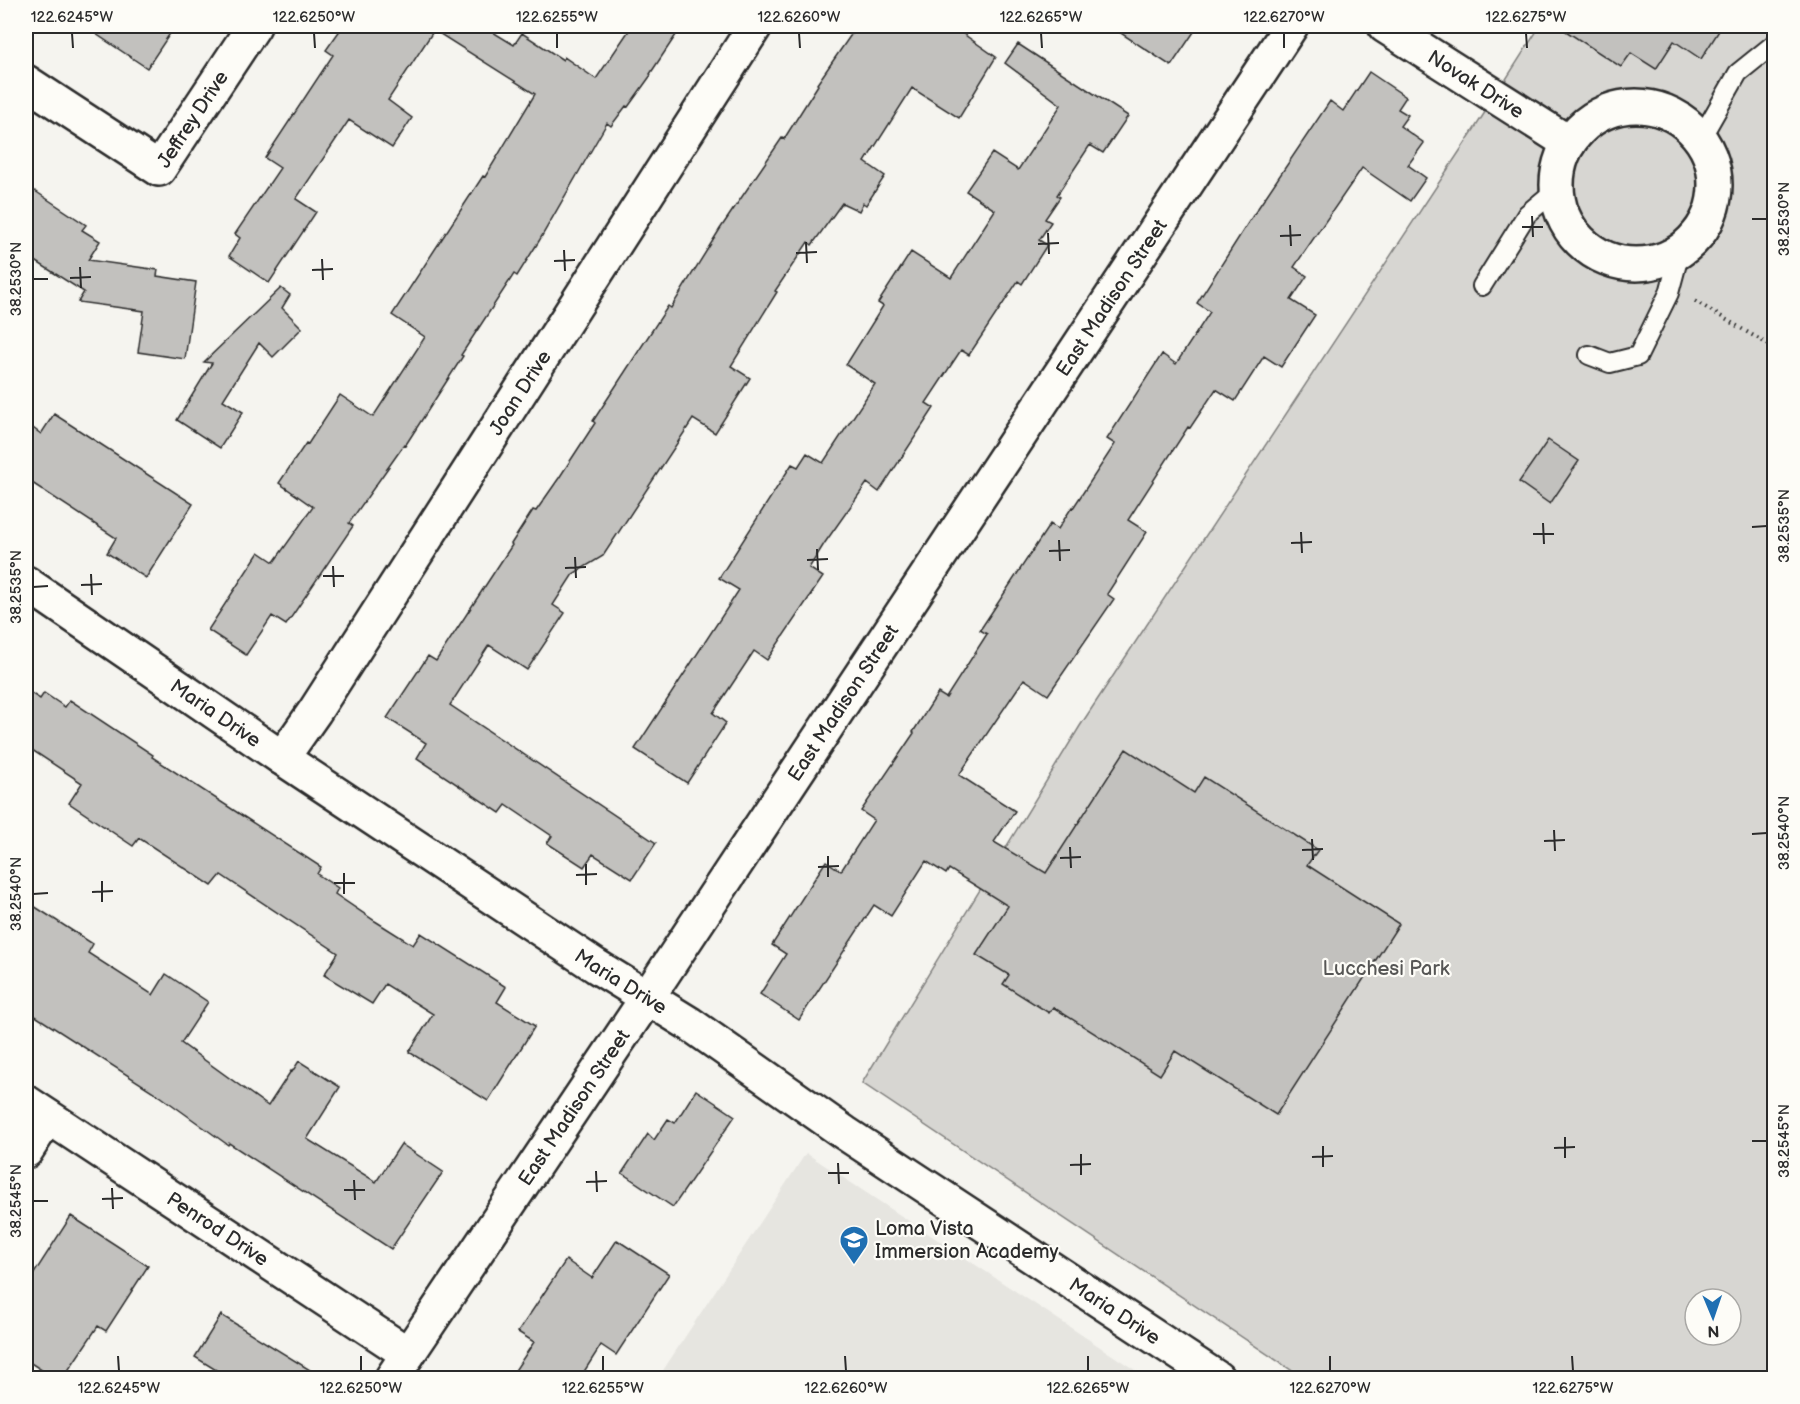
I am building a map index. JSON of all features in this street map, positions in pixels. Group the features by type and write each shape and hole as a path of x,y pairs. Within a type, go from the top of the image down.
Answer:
{"street":[{"name":"Jeffrey Drive","path":"26,82 159,169 254,26"},
{"name":"Joan Drive","path":"282,758 315,711 755,26"},
{"name":"East Madison Street","path":"400,1366 647,998 1291,26"},
{"name":"Novak Drive","path":"1385,26 1569,143"},
{"path":"1634,106 1659,109 1682,120 1701,138 1712,161 1715,178 1712,212 1699,235 1680,252 1658,262 1634,265 1611,261 1589,250 1572,233 1561,212 1557,189 1559,165 1569,143 1586,124 1608,111 1634,106"},
{"name":"Maria Drive","path":"26,584 282,758 586,960 690,1024 845,1133 1217,1378"},
{"path":"26,1151 37,1110"},
{"name":"Penrod Drive","path":"37,1110 400,1366"}],"lane":[{"path":"1701,138 1738,74 1774,44"},
{"path":"1482,286 1527,214 1557,189"},
{"path":"1589,355 1610,363 1638,356 1669,293 1680,252"}],"path":[{"path":"1691,298 1774,348"}],"shaded area":[{"name":"Loma Vista Immersion Academy","path":"806,1153 1147,1378 658,1378"}],"green space":[{"name":"Lucchesi Park","path":"1540,26 1774,26 1774,1378 1303,1378 862,1083 1080,726"}],"building":[{"path":"84,26 175,26 147,68"},
{"path":"343,26 483,26 514,45 522,33 596,79 632,26 682,26 628,107 626,106 611,126 607,123 517,276 514,274 405,446 349,523 353,526 286,625 272,616 246,655 208,630 259,552 274,562 313,507 279,483 340,395 373,417 425,337 392,315 483,176 485,177 535,94 434,30 388,100 412,118 392,148 349,120 296,199 316,212 269,283 229,256 240,238 235,234 280,168 265,158 333,55 326,50"},
{"path":"857,26 952,26 996,57 959,118 912,88 865,162 885,176 866,205 863,203 859,211 842,203 812,245 808,242 775,291 777,292 731,366 750,378 715,433 693,419 603,556 573,574 553,605 565,613 527,670 489,645 450,705 656,843 632,879 593,854 584,867 547,843 552,836 506,805 500,813 417,758 426,743 387,718 428,656 436,661 533,510 536,511 595,423 593,421 668,306 671,308 720,229 782,138 784,139 817,84"},
{"path":"1110,26 1198,26 1171,66"},
{"path":"1558,26 1722,26 1701,59 1674,41 1656,69 1631,53 1621,67"},
{"path":"1018,44 1128,116 1103,153 1090,145 1057,195 1060,197 1045,219 1051,222 1039,240 1047,245 1022,284 1018,281 969,355 961,350 926,403 934,408 879,492 867,483 824,544 809,568 823,577 767,660 754,651 713,713 726,723 687,783 635,749 739,590 719,578 792,464 798,467 807,453 823,463 875,384 846,365 883,306 878,303 911,252 951,278 995,210 966,191 992,153 1018,170 1061,105 1005,63"},
{"path":"1369,72 1406,97 1398,109 1408,115 1400,126 1424,143 1408,165 1426,178 1410,201 1362,168 1294,267 1307,276 1291,300 1315,315 1281,367 1264,356 1235,401 1216,389 1190,428 1188,427 1128,520 1147,532 1107,594 1114,599 1048,695 1024,679 959,775 1015,811 994,842 1046,873 1126,749 1194,793 1204,777 1318,850 1307,865 1399,924 1276,1115 1175,1051 1160,1075 1053,1007 1049,1013 1003,984 1009,975 976,955 1008,906 949,869 946,874 926,861 891,916 874,905 799,1020 760,994 786,954 772,945 826,861 841,871 874,820 861,811 938,693 946,698 987,634 980,630 1050,524 1058,529 1073,508 1115,444 1107,439 1162,354 1176,364 1210,312 1197,303 1330,101 1343,111"},
{"path":"26,185 86,225 82,230 100,241 88,260 158,270 157,276 196,282 185,359 138,352 144,311 78,302 84,292 26,255"},
{"path":"281,288 290,295 282,308 302,328 273,357 259,343 223,400 243,412 220,448 177,420 212,363 204,362"},
{"path":"54,414 193,504 146,578 107,553 116,538 26,479 26,423 41,434"},
{"path":"1548,440 1579,461 1550,504 1519,482"},
{"path":"26,690 40,699 44,693 65,707 70,700 153,755 152,757 321,867 317,874 338,888 335,894 375,921 413,945 421,933 506,987 497,1002 535,1026 488,1101 409,1052 433,1014 385,984 372,1004 324,975 338,953 221,875 212,886 139,838 133,846 69,803 82,783 26,746"},
{"path":"26,901 93,944 88,953 153,995 166,974 208,1002 181,1043 268,1106 299,1061 340,1087 307,1139 376,1182 401,1144 443,1172 391,1249 229,1143 228,1145 160,1096 26,1010"},
{"path":"696,1090 735,1116 673,1207 622,1173 648,1134 654,1140 668,1119 675,1123"},
{"path":"71,1216 148,1266 106,1331 98,1326 63,1378 54,1378 26,1360 26,1286"},
{"path":"617,1240 669,1274 616,1355 601,1345 580,1378 510,1378 534,1342 518,1332 566,1260 592,1278"},
{"path":"221,1315 323,1378 229,1378 195,1357"}],"place":[{"name":"Loma Vista Immersion Academy","path":"854,1266"}]}
